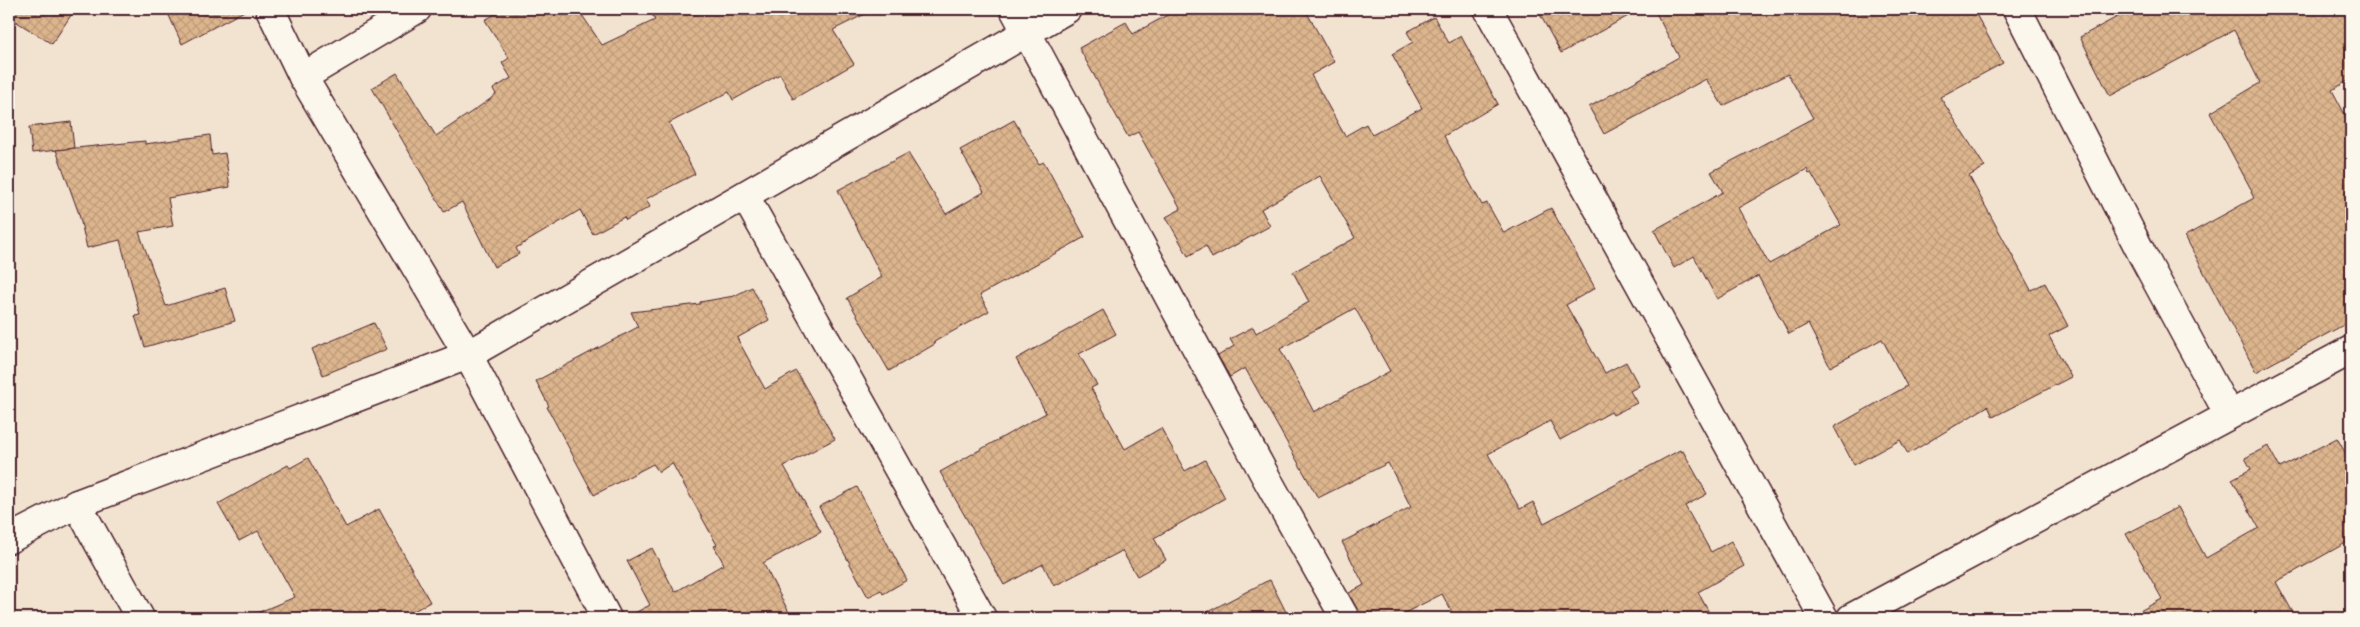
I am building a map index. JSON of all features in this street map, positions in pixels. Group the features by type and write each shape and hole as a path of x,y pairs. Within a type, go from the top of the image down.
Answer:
{"street":[{"path":"270,9 303,77 468,355 607,618"},
{"path":"303,77 417,9"},
{"path":"9,539 77,504 468,355 745,196 1020,20 1067,9"},
{"path":"1488,9 1824,618"},
{"path":"2017,9 2143,256 2230,415"},
{"path":"1020,20 1267,479 1345,618"},
{"path":"745,196 982,618"},
{"path":"1851,618 2351,350"},
{"path":"77,504 140,618"}],"building":[{"path":"9,9 75,9 52,44 9,17"},
{"path":"166,9 248,9 182,44"},
{"path":"503,9 578,9 602,45 655,20 649,9 875,9 833,30 854,64 793,99 780,74 733,100 729,92 669,123 695,174 646,199 650,207 626,220 624,217 593,234 580,210 516,248 519,254 494,267 462,202 444,212 372,88 397,73 436,136 489,100 496,94 493,89 511,78 502,63 509,58 485,20"},
{"path":"1178,9 1305,9 1334,62 1311,75 1345,136 1366,124 1372,135 1422,108 1392,54 1413,42 1407,32 1434,17 1449,43 1461,36 1498,104 1444,136 1482,205 1487,203 1504,233 1551,208 1595,288 1566,305 1605,373 1626,362 1639,386 1630,391 1637,403 1613,415 1611,412 1560,440 1550,421 1488,454 1520,509 1533,502 1544,523 1680,450 1681,452 1683,451 1707,494 1685,506 1711,552 1731,541 1744,566 1698,592 1712,618 1455,618 1442,594 1395,618 1361,618 1349,593 1364,585 1342,542 1411,507 1388,463 1318,498 1245,368 1230,377 1218,356 1234,346 1230,339 1253,327 1256,333 1309,302 1293,272 1355,238 1320,176 1261,209 1270,226 1212,258 1206,246 1188,256 1166,217 1181,209 1138,132 1128,137 1079,48 1126,22 1133,34","holes":["1355,308 1390,371 1314,412 1280,349"]},
{"path":"1537,9 1641,9 1561,53"},
{"path":"1654,9 1973,9 2003,63 1940,97 1985,167 1969,176 2031,290 2045,283 2068,326 2049,336 2071,377 1993,417 1988,406 1908,454 1900,440 1854,465 1834,427 1907,386 1882,339 1830,367 1808,324 1789,334 1758,276 1717,299 1694,256 1674,268 1654,230 1723,192 1711,172 1813,118 1788,74 1723,106 1706,79 1604,134 1589,107 1679,57","holes":["1807,169 1809,174 1811,173 1841,225 1769,264 1738,208"]},
{"path":"2132,9 2351,9 2351,79 2332,90 2351,126 2351,321 2256,372 2185,236 2254,198 2210,113 2260,83 2234,30 2110,96 2080,37"},
{"path":"1014,120 1039,164 1044,162 1085,237 980,295 989,311 934,342 935,344 889,371 847,298 882,277 838,190 908,153 946,214 984,192 960,150"},
{"path":"71,122 74,148 32,153 29,127"},
{"path":"210,135 212,155 225,153 230,187 168,198 173,226 139,232 166,306 225,288 235,321 145,347 135,316 140,315 120,240 87,248 79,214 56,150 145,141 145,144"},
{"path":"752,287 769,320 737,338 765,389 796,371 835,439 784,466 821,532 763,563 792,618 625,618 650,605 627,561 652,548 675,592 724,564 714,546 717,545 672,463 659,472 653,464 594,495 547,407 549,406 536,381 638,327 631,312 700,304 700,302 734,296"},
{"path":"1103,310 1116,334 1079,354 1097,385 1091,388 1125,449 1161,428 1185,471 1205,460 1225,498 1154,538 1166,560 1137,576 1122,551 1054,586 1043,564 1004,585 940,472 1046,413 1016,359"},
{"path":"374,323 387,349 323,375 312,349"},
{"path":"2337,438 2351,463 2351,540 2276,582 2296,618 2127,618 2162,599 2126,534 2178,507 2206,558 2259,528 2232,479 2251,469 2245,458 2268,446 2280,468"},
{"path":"308,458 346,527 379,509 430,602 401,618 245,618 295,597 258,531 239,541 218,504 288,465 290,468"},
{"path":"857,487 907,580 883,594 881,590 868,597 819,507"},
{"path":"1270,580 1289,618 1196,618 1265,582"}]}
